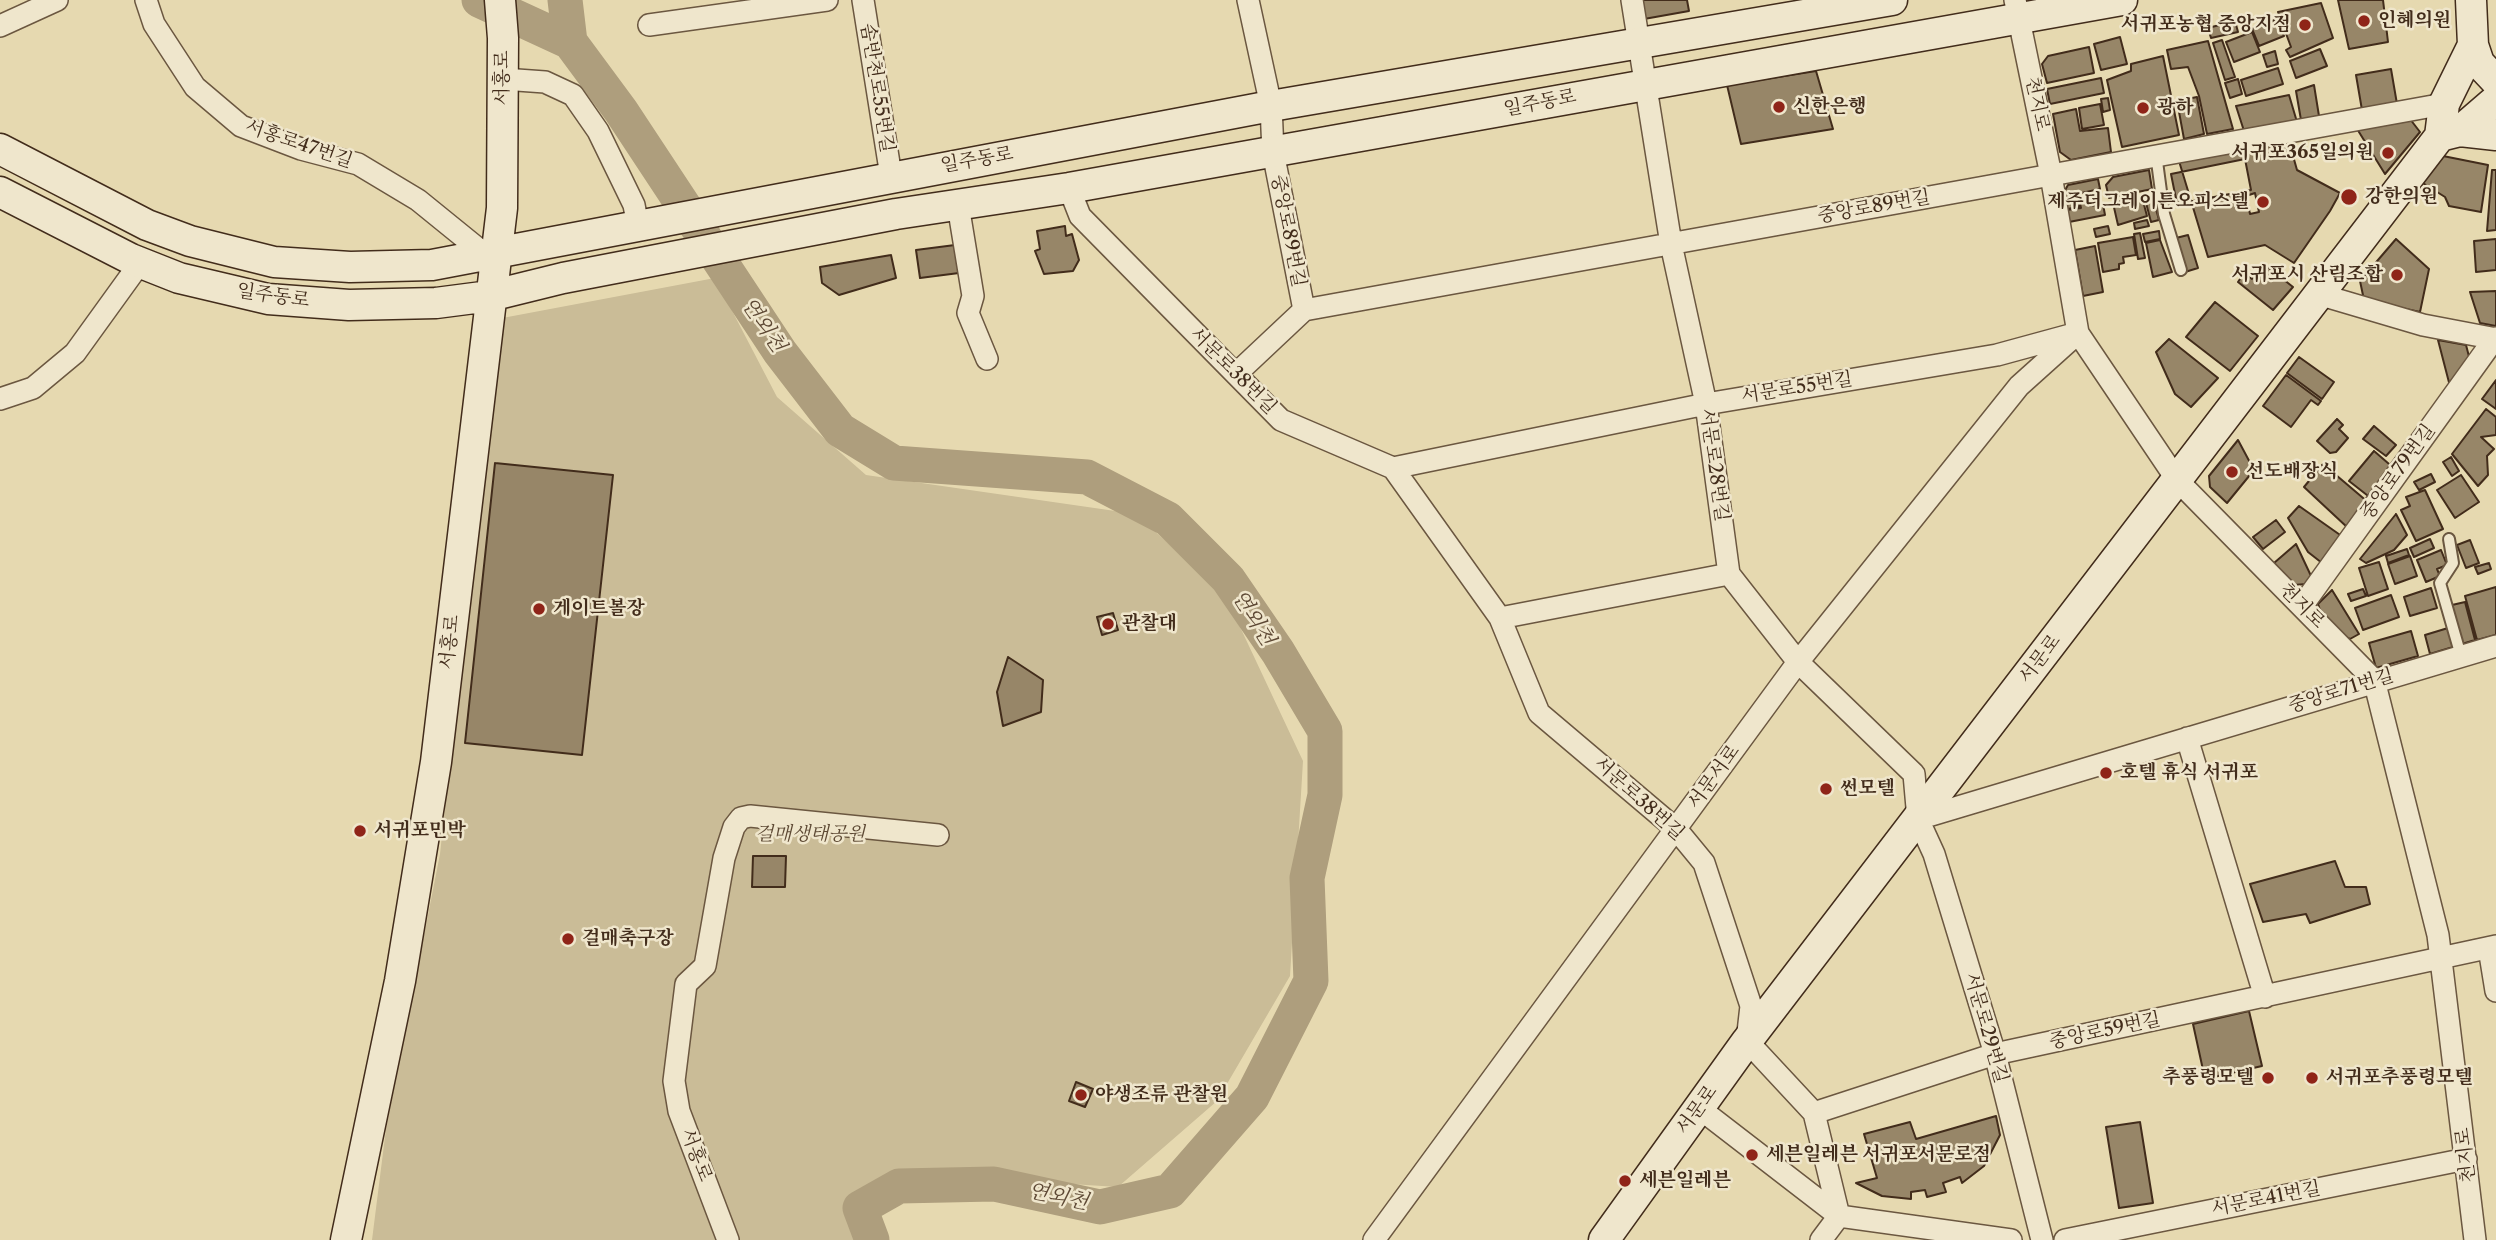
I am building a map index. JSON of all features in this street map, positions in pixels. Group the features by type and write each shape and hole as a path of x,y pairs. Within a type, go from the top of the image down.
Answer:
{"main road":[{"name":"서홍로","path":"346,1240 400,981 436,762 492,255 502,208 503,38 500,0"},
{"name":"일주동로","path":"0,149 147,225 190,241 274,262 350,267 432,265 1271,106 1892,0"},
{"name":"일주동로","path":"0,192 140,263 179,278 268,299 349,305 436,303 489,296 563,278 896,214 1069,188 1646,83 2017,10 2122,0"},
{"path":"2472,0 2473,45 2479,63 2496,81"},
{"path":"2473,45 2444,104 2450,133 2496,135"},
{"name":"서문로","path":"1604,1240 1747,1041 2318,294 2450,133 2496,100"}],"street":[{"path":"0,26 57,0"},
{"name":"서홍로47번길","path":"146,0 154,24 195,87 241,126 301,149 358,164 418,201 492,255"},
{"path":"649,25 827,0"},
{"name":"솜반천로55번길","path":"863,0 891,176"},
{"name":"중앙로89번길","path":"1248,0 1271,106 1273,152 1304,310"},
{"name":"서문로28번길","path":"1632,0 1671,244 1706,404 1729,574"},
{"name":"천지로","path":"2017,10 2052,174 2078,333 2177,480 2375,680 2438,935 2476,1240"},
{"path":"503,79 545,82 573,95 598,131 634,205 638,226"},
{"name":"중앙로89번길","path":"1237,373 1304,310 2444,104"},
{"name":"서문로38번길","path":"1069,188 1080,216 1281,420 1393,468 1500,618 1539,713 1676,828 1704,863 1751,1006 1747,1041"},
{"path":"958,205 973,296 968,313 986,359"},
{"path":"0,399 33,388 75,353 140,263"},
{"path":"2318,294 2423,326 2495,339"},
{"name":"서문로55번길","path":"1393,468 1706,404 1997,355 2078,333"},
{"name":"서문서로","path":"1374,1240 1798,662 2019,386 2078,333"},
{"name":"중앙로79번길","path":"2302,606 2495,339"},
{"path":"1500,618 1729,574 1798,662 1914,774 1918,819"},
{"name":"중앙로71번길","path":"1918,819 2375,680 2496,646"},
{"path":"2187,737 2265,997"},
{"name":"서홍로","path":"729,1240 679,1111 674,1080 686,984 705,966 724,858 734,827 741,818 750,816 938,835"},
{"name":"서문로29번길","path":"1918,819 1934,854 1995,1054 2042,1240"},
{"path":"2493,947 2496,991"},
{"name":"중앙로59번길","path":"1814,1113 1995,1054 2493,947"},
{"path":"1747,1041 1814,1113 1839,1216"},
{"path":"1699,1108 1839,1216 2011,1240"},
{"name":"서문로41번길","path":"2065,1240 2466,1159"},
{"path":"1821,1240 1839,1216"}],"lane":[{"path":"2156,155 2164,214 2181,270"},
{"path":"2449,539 2453,563 2440,583 2461,656"}],"green space":[{"name":"걸매생태공원","path":"715,278 777,397 866,475 1136,514 1225,595 1303,761 1290,976 1217,1101 1118,1187 945,1176 851,1201 857,1240 372,1240 386,1129 440,854 497,319"}],"building":[{"path":"1640,0 1687,0 1689,11 1644,19"},
{"name":"인혜의원","path":"2338,0 2383,0 2388,42 2349,49"},
{"name":"서귀포농협 중앙지점","path":"2321,3 2333,38 2290,57 2286,50 2291,47 2278,12"},
{"path":"2277,19 2284,36 2259,46 2252,29"},
{"path":"2235,21 2238,32 2211,38 2208,28"},
{"path":"2252,32 2260,52 2234,62 2226,42"},
{"path":"2120,37 2127,64 2101,70 2094,44"},
{"path":"2222,40 2235,77 2225,80 2213,43"},
{"path":"2208,41 2233,129 2207,134 2199,96 2188,67 2171,69 2167,50"},
{"path":"2089,47 2094,73 2047,83 2042,64 2048,56"},
{"path":"2320,49 2327,66 2296,78 2290,61"},
{"path":"2275,51 2278,64 2267,67 2263,55"},
{"name":"광하","path":"2163,56 2179,135 2122,147 2107,80 2131,71 2131,64"},
{"path":"2278,68 2283,84 2246,96 2241,80"},
{"path":"2391,69 2397,104 2362,110 2356,75"},
{"name":"신한은행","path":"1816,71 1833,129 1741,144 1727,85"},
{"path":"2101,78 2104,93 2050,104 2047,89"},
{"path":"2238,79 2242,94 2230,98 2225,83"},
{"path":"2314,85 2319,116 2301,120 2296,91"},
{"path":"2289,95 2297,122 2244,131 2236,106"},
{"path":"2197,97 2204,134 2184,139 2177,101"},
{"path":"2108,98 2110,110 2103,112 2101,99"},
{"path":"2100,104 2104,125 2082,129 2079,108"},
{"path":"2076,109 2080,131 2108,128 2111,152 2071,160 2060,152 2053,114"},
{"name":"서귀포365일의원","path":"2410,119 2420,132 2385,174 2354,124"},
{"name":"제주더그레이튼오피스텔","path":"2288,138 2297,170 2340,193 2330,211 2294,263 2265,245 2208,257 2179,161"},
{"path":"2438,155 2488,165 2481,212 2449,206 2445,197 2418,180"},
{"path":"2245,159 2251,190 2177,204 2171,174"},
{"path":"2149,170 2152,189 2109,198 2106,185 2113,177"},
{"path":"2492,170 2496,170 2496,230 2487,231"},
{"path":"2098,179 2100,189 2077,194 2079,207 2067,209 2064,192 2068,185"},
{"path":"2255,193 2259,212 2250,214 2246,196"},
{"path":"2142,197 2147,216 2118,225 2113,203"},
{"path":"2088,198 2090,206 2103,204 2105,215 2069,222 2067,210 2081,208 2079,199"},
{"path":"2153,198 2159,220 2151,222 2145,199"},
{"path":"2147,220 2149,226 2135,229 2134,223"},
{"path":"1065,226 1066,236 1072,234 1079,260 1073,271 1044,274 1035,251 1040,249 1037,231"},
{"path":"2108,226 2110,234 2096,237 2094,229"},
{"path":"2159,231 2160,239 2145,242 2143,234"},
{"path":"2140,233 2145,258 2138,259 2134,234"},
{"path":"2188,235 2198,268 2185,272 2176,238"},
{"path":"2133,237 2136,255 2123,257 2124,263 2119,264 2119,269 2103,272 2098,243"},
{"name":"서귀포시 산림조합","path":"2396,239 2429,269 2420,312 2364,300 2360,281"},
{"path":"2496,239 2496,270 2476,272 2474,241"},
{"path":"2160,240 2172,272 2153,277 2146,243"},
{"path":"955,245 959,273 920,278 916,250"},
{"path":"2095,246 2103,292 2083,296 2075,250"},
{"path":"891,255 896,278 839,295 822,283 820,267"},
{"path":"2264,264 2293,287 2273,310 2238,282 2244,273 2252,279"},
{"path":"2496,291 2496,326 2480,323 2470,292"},
{"path":"2215,302 2258,336 2230,371 2186,337"},
{"path":"2169,339 2218,378 2191,407 2175,394 2156,352"},
{"path":"2438,340 2466,345 2472,368 2452,394"},
{"path":"2299,357 2334,382 2322,399 2287,373"},
{"path":"2286,375 2321,401 2318,405 2311,400 2291,427 2263,406"},
{"path":"2496,380 2496,409 2482,399"},
{"path":"2486,409 2496,417 2496,435 2481,437 2494,449 2487,456 2488,475 2478,486 2452,454"},
{"path":"2337,419 2343,425 2339,429 2348,438 2336,452 2330,453 2317,441"},
{"path":"2374,426 2396,445 2386,456 2363,439"},
{"name":"선도배장식","path":"2238,440 2254,470 2227,503 2210,487 2209,476"},
{"path":"2374,451 2396,470 2372,499 2349,481"},
{"path":"2451,457 2459,471 2452,476 2443,462"},
{"name":"게이트볼장","path":"495,463 613,475 582,755 465,743"},
{"path":"2323,464 2369,503 2348,528 2304,487"},
{"path":"2431,474 2435,482 2419,490 2414,482"},
{"path":"2461,475 2479,502 2455,518 2437,490"},
{"path":"2425,490 2443,529 2416,541 2401,510 2410,506 2406,497"},
{"path":"2299,506 2343,537 2322,563 2308,552 2288,518"},
{"path":"2396,514 2407,535 2394,550 2366,563 2360,559"},
{"path":"2276,520 2285,532 2263,549 2253,537"},
{"path":"2430,539 2434,548 2414,557 2410,548"},
{"path":"2470,540 2479,563 2466,568 2457,545"},
{"path":"2296,544 2312,578 2307,584 2293,585 2274,563"},
{"path":"2407,549 2409,555 2388,563 2386,556"},
{"path":"2441,550 2447,565 2437,569 2440,576 2426,582 2417,560"},
{"path":"2410,556 2417,576 2395,584 2388,564"},
{"path":"2379,562 2388,589 2368,596 2359,568"},
{"path":"2489,563 2491,569 2478,574 2475,567"},
{"path":"2496,587 2496,635 2477,640 2465,596"},
{"path":"2431,588 2437,608 2410,616 2404,597"},
{"path":"2363,589 2366,596 2351,601 2348,594"},
{"path":"2332,590 2359,634 2350,639 2337,633 2321,613 2318,604"},
{"path":"2391,595 2399,617 2363,630 2355,608"},
{"path":"2465,602 2475,640 2462,644 2452,605"},
{"name":"관찰대","path":"1113,613 1118,630 1102,635 1097,617"},
{"path":"2448,628 2453,647 2430,654 2425,635"},
{"path":"2411,631 2418,656 2376,668 2369,643"},
{"path":"1008,657 1043,680 1041,712 1003,726 997,692"},
{"path":"753,856 786,856 785,887 752,887"},
{"path":"2335,861 2345,887 2366,887 2370,904 2310,923 2306,914 2263,922 2250,884"},
{"path":"2249,1011 2262,1066 2205,1079 2193,1024"},
{"name":"야생조류 관찰원","path":"1076,1082 1093,1089 1085,1107 1069,1101"},
{"path":"1996,1116 2000,1135 1984,1166 1962,1183 1960,1177 1943,1183 1946,1192 1927,1197 1925,1190 1911,1192 1911,1199 1882,1196 1856,1183 1877,1178 1864,1134 1910,1122 1916,1139"},
{"path":"2140,1122 2153,1203 2119,1208 2106,1127"}],"waterway":[{"path":"479,0 570,42"},
{"name":"연외천","path":"565,0 570,42 621,111 780,352 840,430 894,463 1087,477 1168,519 1228,579 1278,652 1325,731 1325,795 1307,878 1311,981 1252,1097 1170,1191 1100,1207 994,1184 899,1186 860,1208 872,1240"}],"place":[{"name":"인혜의원","path":"2364,21"},
{"name":"서귀포농협 중앙지점","path":"2305,25"},
{"name":"신한은행","path":"1779,107"},
{"name":"광하","path":"2143,108"},
{"name":"서귀포365일의원","path":"2388,153"},
{"name":"강한의원","path":"2349,197"},
{"name":"제주더그레이튼오피스텔","path":"2263,202"},
{"name":"서귀포시 산림조합","path":"2397,275"},
{"name":"선도배장식","path":"2232,472"},
{"name":"게이트볼장","path":"539,609"},
{"name":"관찰대","path":"1108,624"},
{"name":"호텔 휴식 서귀포","path":"2106,773"},
{"name":"썬모텔","path":"1826,789"},
{"name":"서귀포민박","path":"360,831"},
{"name":"걸매축구장","path":"568,939"},
{"name":"추풍령모텔","path":"2268,1078"},
{"name":"서귀포추풍령모텔","path":"2312,1078"},
{"name":"야생조류 관찰원","path":"1081,1095"},
{"name":"세븐일레븐 서귀포서문로점","path":"1752,1155"},
{"name":"세븐일레븐","path":"1625,1181"}]}
